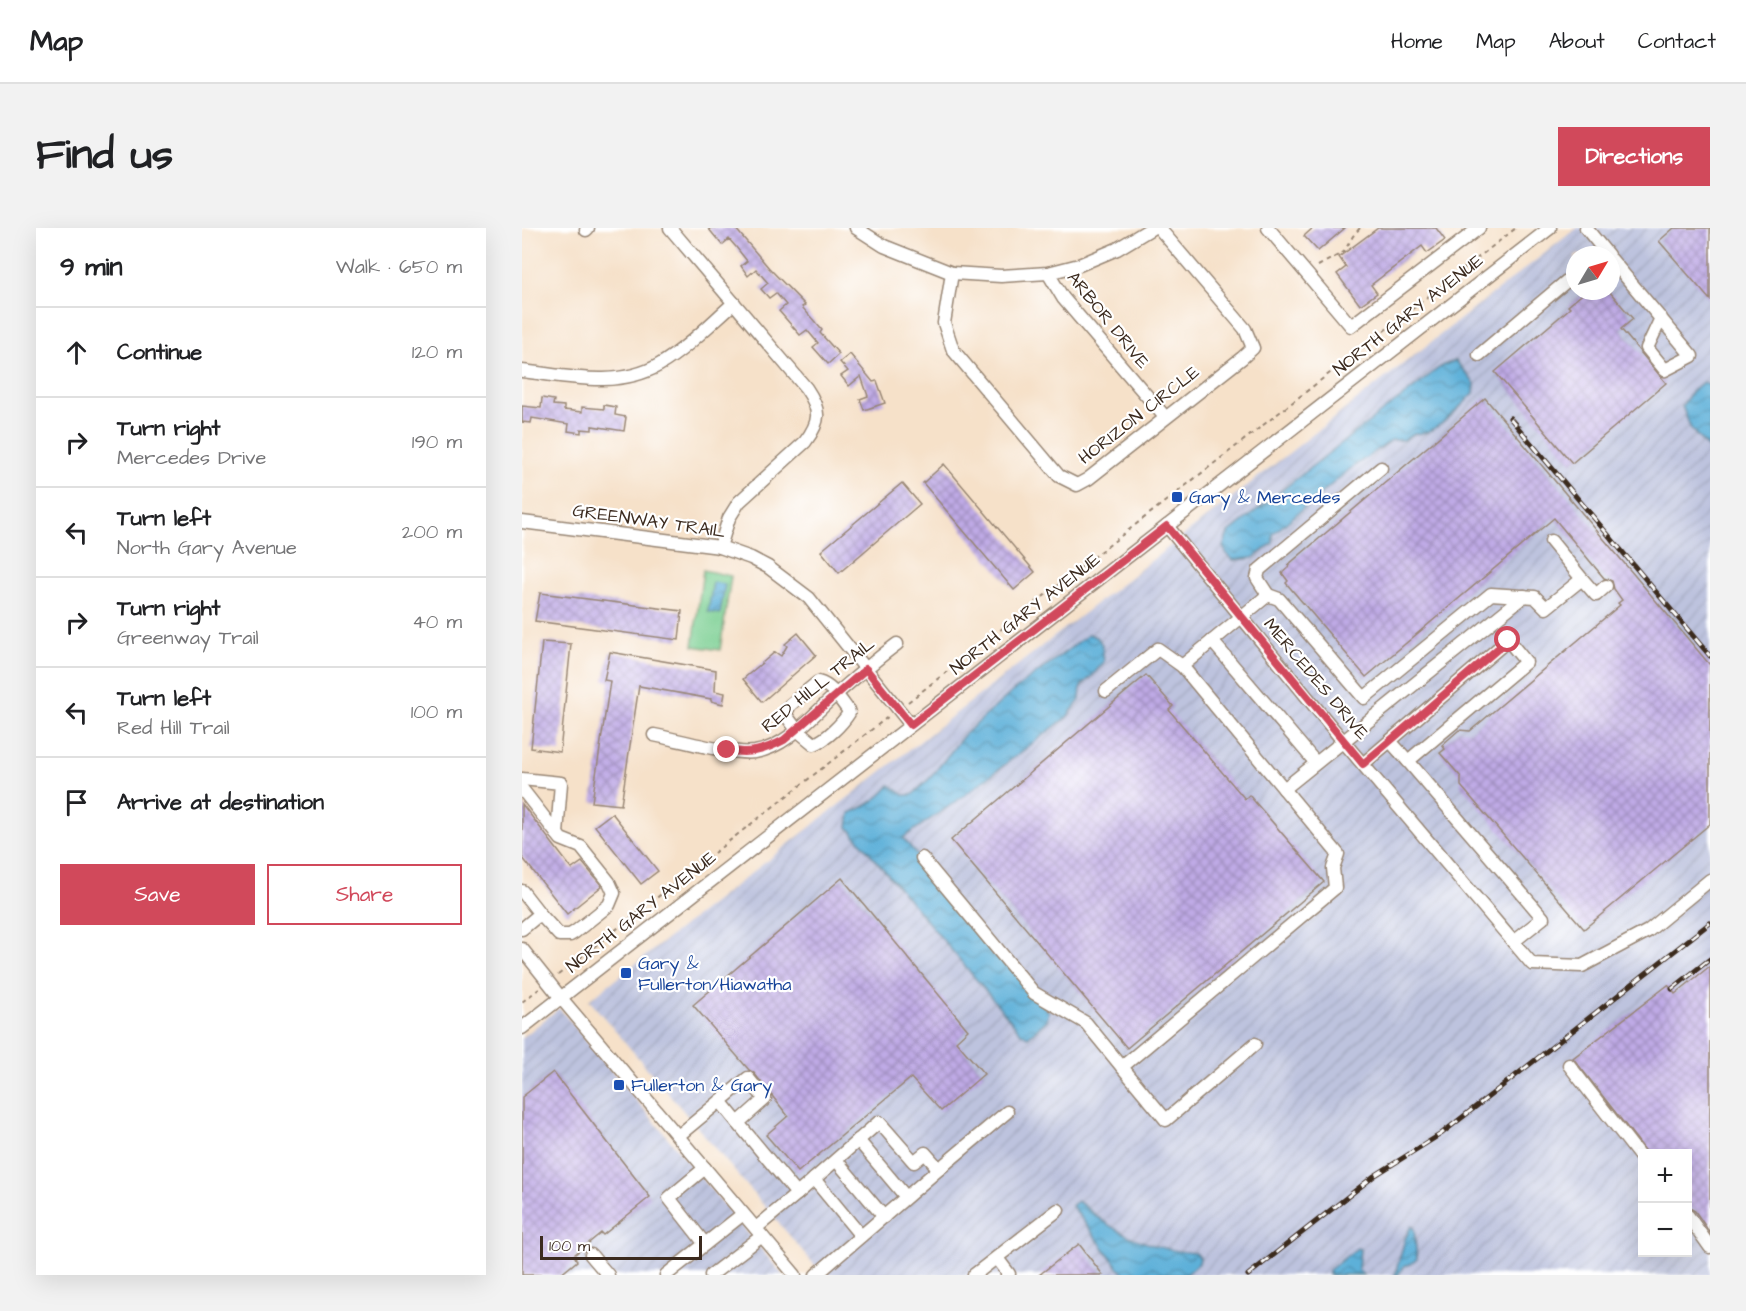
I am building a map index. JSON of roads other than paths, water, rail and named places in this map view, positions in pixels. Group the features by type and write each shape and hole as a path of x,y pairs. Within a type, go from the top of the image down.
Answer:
{"street":[{"path":"670,228 806,388 823,418 805,442 739,502 729,518 720,547"},
{"path":"856,228 884,246 952,273 1001,276 1048,273 1090,261 1117,249 1152,228"},
{"name":"HORIZON CIRCLE","path":"952,273 944,323 953,350 1059,476 1077,485 1253,348 1245,329 1159,228"},
{"path":"1268,228 1351,326 1463,233 1479,228"},
{"name":"NORTH GARY AVENUE","path":"522,1028 1550,228"},
{"path":"1586,228 1599,246"},
{"path":"1620,272 1662,318"},
{"name":"ARBOR DRIVE","path":"1048,273 1063,298 1165,417"},
{"path":"1479,355 1566,282"},
{"path":"522,371 592,379 636,375 658,366 671,357 734,303"},
{"path":"1381,468 1259,570 1257,578 1268,595 1279,599 1364,698 1491,594 1535,597 1546,608 1582,579"},
{"name":"GREENWAY TRAIL","path":"522,522 720,547 768,567 800,590 822,613 911,725"},
{"name":"MERCEDES DRIVE","path":"1167,526 1343,741 1532,964 1581,966 1648,931 1710,880"},
{"path":"1551,541 1596,595 1606,586"},
{"path":"1182,666 1268,595"},
{"path":"1284,789 1524,596"},
{"path":"1363,764 1508,640 1526,662 1408,761"},
{"path":"1212,641 1316,763"},
{"name":"RED HILL TRAIL","path":"654,735 735,752 753,752 769,748 797,730 897,644"},
{"path":"1106,691 1158,649 1182,666 1338,854 1333,868 1335,888 1122,1067"},
{"path":"818,682 836,695 849,713 817,744 811,743 786,717 786,710 790,705 818,682"},
{"path":"1390,741 1543,918 1513,942"},
{"path":"522,779 561,783 557,834"},
{"path":"522,789 557,834 566,842 581,847 609,882 614,893 609,905 570,935 559,935 522,891"},
{"path":"922,858 1034,993 1086,1023 1166,1120 1255,1044"},
{"path":"522,929 540,914"},
{"path":"522,949 795,1275"},
{"path":"1569,1065 1638,1154"},
{"path":"678,1136 747,1078 765,1100 738,1123"},
{"path":"720,1101 796,1194"},
{"path":"816,1275 1007,1112"},
{"path":"711,1275 759,1232 796,1194 879,1122 914,1162 926,1153 939,1169"},
{"path":"858,1140 906,1197"},
{"path":"836,1160 884,1217"},
{"path":"705,1168 669,1198 705,1244"},
{"path":"814,1179 861,1236"},
{"path":"974,1275 1058,1209"},
{"path":"666,1275 743,1214"},
{"path":"1692,1222 1710,1247"},
{"path":"591,1255 608,1275"},
{"path":"997,1258 1009,1274 1007,1275"}],"water":[{"path":"1456,361 1475,384 1474,393 1439,426 1430,431 1415,433 1404,440 1392,440 1350,469 1273,534 1273,543 1253,558 1233,560 1227,554 1223,547 1228,533 1432,373"},
{"path":"1703,382 1710,386 1710,451 1691,429 1682,406 1692,391"},
{"path":"713,582 725,584 720,614 708,612"},
{"path":"1089,634 1098,638 1102,645 1104,662 1081,686 1080,700 1067,717 961,798 903,838 1049,1012 1047,1020 1028,1037 1022,1034 848,827 850,813 872,802 890,785 904,795 912,795 931,777 964,735 1013,691"},
{"path":"1077,1201 1124,1234 1160,1247 1196,1253 1200,1258 1199,1263 1186,1275 1124,1275 1072,1206"},
{"path":"1411,1226 1414,1229 1417,1259 1404,1266 1398,1275 1395,1275 1405,1239"},
{"path":"1357,1248 1360,1249 1358,1269 1364,1275 1329,1275 1329,1270"}],"railway":[{"path":"1510,418 1710,656"},
{"path":"1248,1275 1374,1176 1441,1134 1710,923"},
{"path":"1672,989 1710,959"}],"place":[{"name":"Gary & Mercedes","path":"1177,497"},
{"name":"Gary & Fullerton/Hiawatha","path":"626,973"},
{"name":"Fullerton & Gary","path":"619,1085"}]}
